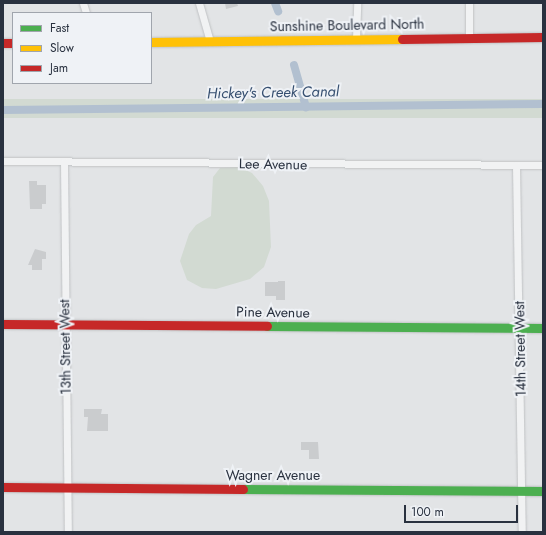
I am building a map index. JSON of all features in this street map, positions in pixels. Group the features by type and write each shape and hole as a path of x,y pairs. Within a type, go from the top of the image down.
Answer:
{"street":[{"path":"199,3 210,41"},
{"path":"356,39 357,3"},
{"path":"469,3 469,38"},
{"name":"Sunshine Boulevard North","path":"152,42 543,37"},
{"name":"Lee Avenue","path":"3,161 543,165"},
{"name":"13th Street West","path":"64,162 68,532"},
{"name":"14th Street West","path":"516,165 522,532"},
{"name":"Pine Avenue","path":"3,324 543,328"},
{"name":"Wagner Avenue","path":"3,487 543,491"}],"shaded area":[{"path":"3,99 543,99 543,118 3,118"},
{"path":"239,167 252,173 263,186 269,201 271,247 264,267 250,279 216,289 202,288 187,280 180,261 189,234 196,225 211,216 213,177 220,168"}],"building":[{"path":"225,3 237,3 238,6 226,9"},
{"path":"29,181 37,181 37,185 46,185 46,204 42,204 42,209 30,209"},
{"path":"35,249 46,252 46,259 42,259 42,270 32,270 32,265 28,265"},
{"path":"285,281 285,300 276,300 276,296 265,296 265,282"},
{"path":"84,409 102,409 101,414 108,414 108,431 87,431 88,417 84,417"},
{"path":"301,442 318,442 319,459 309,459 309,450 301,450"}],"waterway":[{"path":"275,3 278,11"},
{"path":"294,65 306,107"},
{"name":"Hickey's Creek Canal","path":"3,110 543,104"}],"traffic: fast":[{"path":"267,326 543,328"},
{"path":"243,489 543,491"}],"traffic: slow":[{"path":"152,42 402,39"}],"traffic: jam":[{"path":"402,39 543,37"},
{"path":"3,43 12,43"},
{"path":"3,324 267,326"},
{"path":"3,487 243,489"}]}
